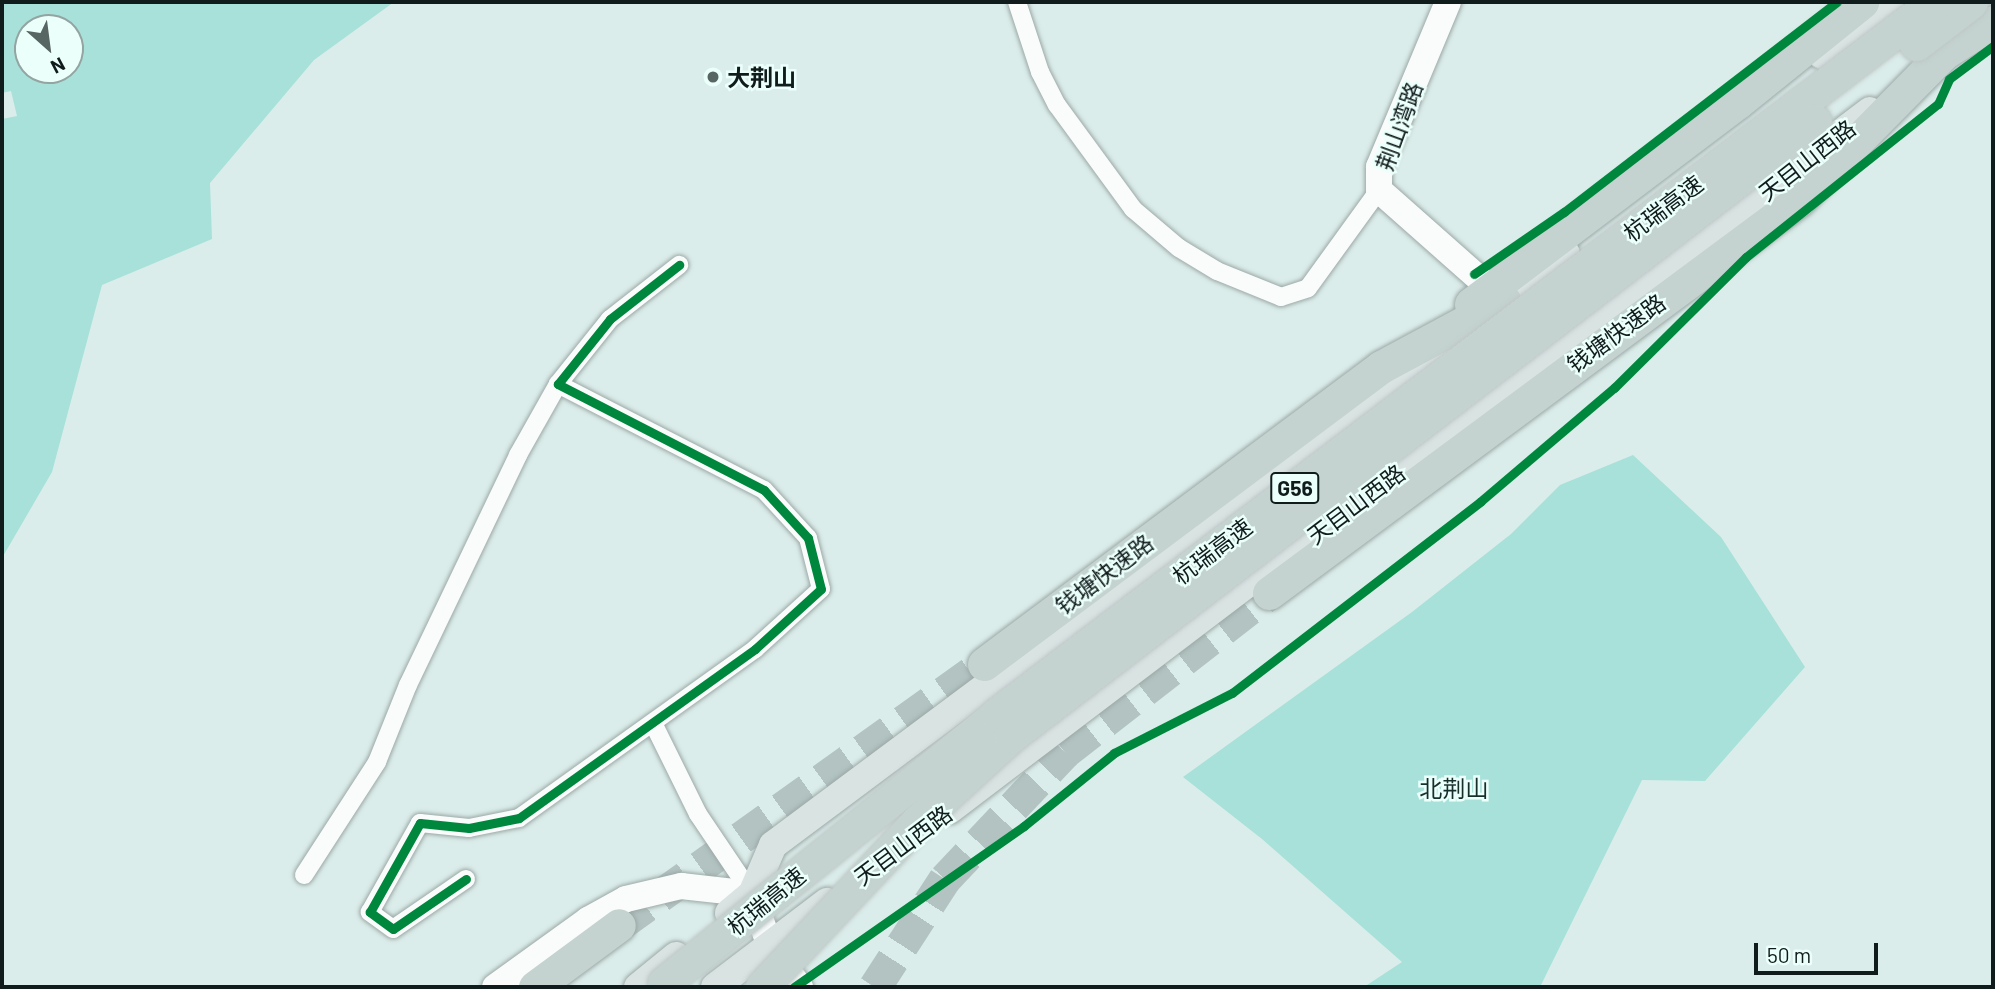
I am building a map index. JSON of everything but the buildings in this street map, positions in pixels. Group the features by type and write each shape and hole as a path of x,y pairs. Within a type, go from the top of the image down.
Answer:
{"highway":[{"name":"杭瑞高速","path":"655,986 997,714 1934,2"},
{"name":"杭瑞高速","path":"762,987 918,821 1011,736 1971,2"},
{"name":"钱塘快速路","path":"984,664 1381,368 1498,295 1877,5"},
{"name":"钱塘快速路","path":"1269,593 1800,200 1944,53 1993,22"},
{"path":"1854,145 1993,34"},
{"path":"534,987 619,925"}],"main road":[{"name":"荆山湾路","path":"1442,5 1379,167 1379,190 1498,295"},
{"name":"天目山西路","path":"715,987 1688,254 1993,15"},
{"path":"655,986 752,894 773,845 1498,295"},
{"path":"495,987 588,920 626,899 681,886 752,894"},
{"path":"752,894 770,947 800,987"}],"street":[{"path":"1017,2 1040,72 1058,105 1133,209 1179,248 1217,271 1282,297 1308,288 1379,190"},
{"path":"304,875 377,762 408,685 518,455 558,384 610,319 679,265"},
{"path":"466,878 393,929 370,912 420,823 469,828 519,818 654,724 755,649 821,589 808,538 764,490 558,384"},
{"path":"654,724 698,814 752,894"}],"green space":[{"path":"2,2 394,2 314,60 210,183 212,239 102,285 52,472 2,558 2,119 17,116 11,91 2,93"},
{"name":"北荆山","path":"1633,455 1721,537 1805,667 1705,781 1642,780 1540,987 1364,987 1402,962 1262,839 1183,777 1412,612 1511,534 1560,485"}],"tunnel":[{"path":"875,987 945,879 1065,752 1269,593"},
{"path":"619,925 984,664"}],"cycle path":[{"path":"1474,274 1564,212 1837,2"},
{"path":"794,987 1024,826 1114,753 1232,693 1481,501 1614,388 1746,257 1938,104 1949,79 1993,46"},
{"path":"466,879 393,929 370,912 420,823 469,828 519,818 755,649 821,589 808,538 764,490 558,384 610,319 679,265"}],"place":[{"name":"大荆山","path":"713,77"}]}
